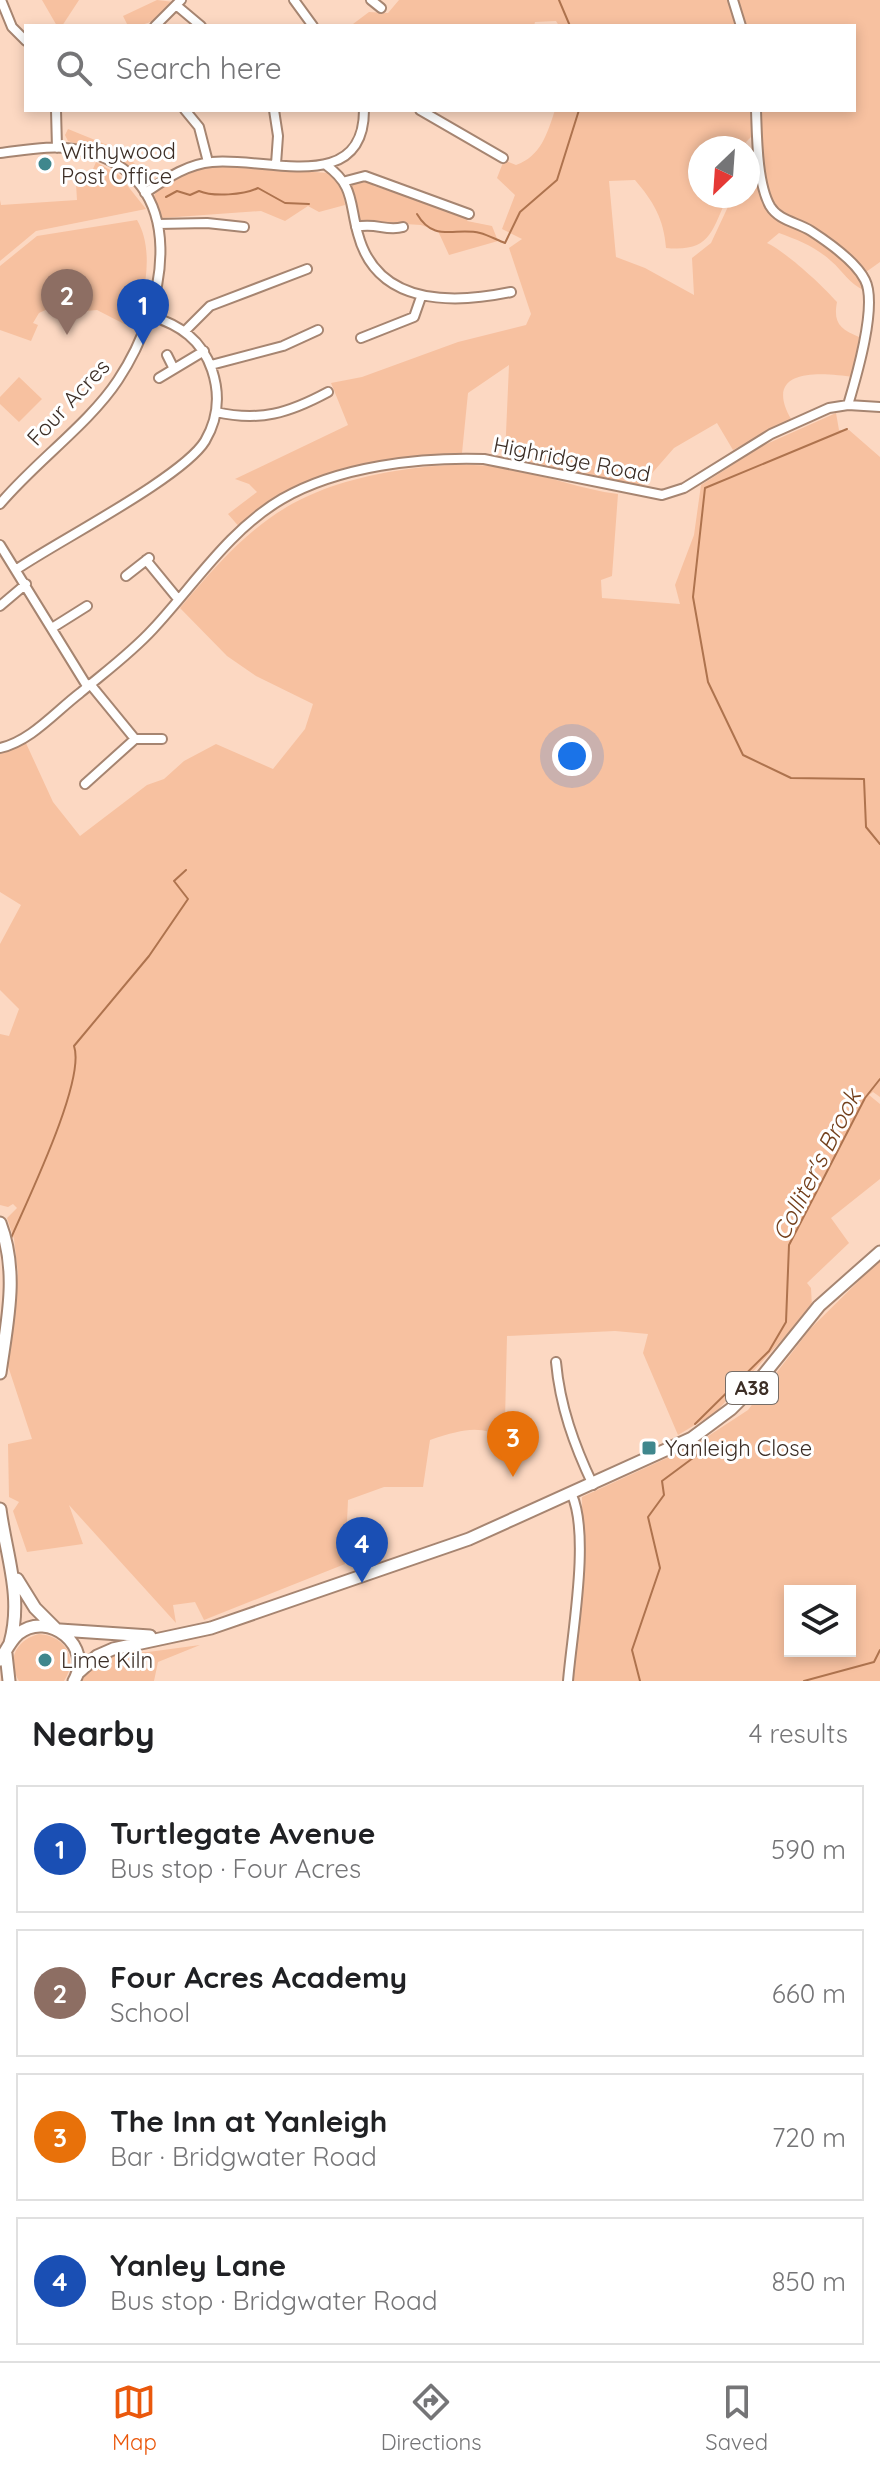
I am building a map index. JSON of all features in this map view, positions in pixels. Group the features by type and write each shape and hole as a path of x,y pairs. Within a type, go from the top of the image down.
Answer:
{"highway":[{"path":"0,1223 8,1248 11,1287 0,1373"},
{"name":"A38","path":"76,1677 105,1652 211,1628 469,1539 572,1495 692,1438 731,1409 757,1383 819,1306 880,1252"},
{"path":"0,1509 13,1571 16,1612 5,1651 9,1681"},
{"path":"13,1571 30,1601 75,1649 76,1677"},
{"path":"5,1651 29,1628 57,1629"},
{"name":"A38","path":"57,1629 106,1636 181,1635"}],"street":[{"path":"1,0 12,27 24,39"},
{"path":"294,0 312,24"},
{"path":"733,0 740,24"},
{"path":"157,24 178,2 199,24"},
{"path":"56,112 57,148"},
{"path":"187,112 199,127 208,162"},
{"path":"274,112 278,136 276,164"},
{"path":"145,193 186,168 208,162 326,165 354,146 362,127 364,112"},
{"path":"424,112 501,154"},
{"path":"756,112 754,127 769,204 777,215 813,232 860,271 867,282 869,293 861,355 848,405"},
{"name":"Four Acres","path":"0,153 75,148 104,158 145,193 158,224 161,260 151,316 132,358 108,393 0,504"},
{"path":"326,165 346,181 360,242 380,274 395,287 421,297 458,299 511,292"},
{"path":"346,181 365,176 469,214"},
{"path":"158,224 195,222 244,227"},
{"path":"356,227 371,223 392,229 403,227"},
{"path":"185,331 210,306 307,269"},
{"path":"361,338 414,317 421,297"},
{"path":"17,569 188,461 204,442 216,412 217,388 211,365 204,351 185,331 151,316"},
{"path":"211,365 303,343 318,330"},
{"path":"159,378 204,351"},
{"path":"167,355 174,369"},
{"path":"216,412 252,418 276,416 328,392"},
{"name":"Highridge Road","path":"0,748 26,737 135,648 211,561 270,508 283,499 324,482 370,469 460,458 507,463 662,495 684,488 771,434 829,408 848,405 880,407"},
{"path":"0,486 9,493"},
{"path":"0,545 89,685 135,739"},
{"path":"126,576 148,559 178,599"},
{"path":"0,606 26,584"},
{"path":"52,628 87,606"},
{"path":"85,784 135,739 162,739"},
{"path":"556,1362 558,1385 573,1439 593,1485"},
{"path":"568,1681 579,1528 572,1495"}],"shaded area":[{"path":"42,0 79,0 63,24 56,24"},
{"path":"157,0 174,2 154,20 142,24 127,24 123,16"},
{"path":"399,0 728,0 734,24 558,24 556,21 534,24 353,24 369,12 388,13"},
{"path":"736,0 880,0 880,262 866,272 816,230 779,212 772,202 764,173 759,112 856,112 856,24 743,24"},
{"path":"554,112 750,112 752,136 688,136 688,208 723,208 713,229 701,243 692,247 666,248 656,211 635,180 609,181 616,257 645,268 694,295 692,258 711,243 727,208 760,208 760,190 771,213 834,250 862,282 864,290 850,281 825,256 793,238 779,233 767,243 803,269 837,302 839,324 859,337 853,377 827,374 790,381 784,390 784,402 791,419 733,450 717,423 674,448 640,487 505,456 509,365 468,393 462,453 376,464 321,479 241,529 228,514 257,492 249,484 235,479 348,425 331,383 362,377 458,342 526,325 531,314 509,248 522,239 502,229 515,195 497,178 504,160 516,165 537,150"},
{"path":"68,129 122,151 150,179 143,181 111,155 68,141 65,135"},
{"path":"96,162 119,175 146,209 36,231 0,261 0,200 1,205 77,200 76,184 87,183"},
{"path":"230,166 328,173 343,189 345,205 319,212 308,206 285,221 261,211 162,218 154,196 159,188 177,176 199,169"},
{"path":"354,179 368,180 374,186 470,216 467,221 492,226 498,241 449,255 438,231 421,225 359,221 352,185"},
{"path":"137,220 146,245 147,259 141,303 132,328 97,310 74,312 56,305 39,313 33,323 38,325 31,341 0,330 0,266 37,236"},
{"path":"19,377 42,399 19,422 0,404 0,397"},
{"path":"836,413 839,430 849,430 880,457 880,1097 873,1092 869,1095 880,1104 880,1179 831,1218 849,1243 807,1283 811,1288 812,1307 715,1413 678,1435 643,1353 648,1334 615,1331 507,1336 505,1420 518,1443 494,1433 475,1430 430,1440 423,1487 384,1487 348,1500 345,1564 204,1620 195,1602 173,1605 176,1623 69,1505 83,1544 27,1552 13,1511 19,1502 9,1497 8,1444 32,1439 7,1363 18,1273 14,1239 7,1218 17,1208 13,1204 8,1207 0,1205 0,1034 9,1036 19,1009 0,990 0,944 21,905 0,892 0,751 25,741 53,802 80,836 147,785 164,779 184,761 216,744 273,769 305,729 313,704 256,676 227,656 180,608 250,534 298,501 326,489 395,471 463,465 519,471 618,494 612,576 601,580 602,598 680,604 675,585 694,535 701,485 762,446"},
{"path":"880,1260 880,1681 571,1681 583,1556 582,1497 693,1446 748,1410 810,1329"},
{"path":"39,1634 56,1639 67,1650 70,1664 64,1681 19,1681 13,1666 16,1652 24,1641"},
{"path":"200,1645 158,1662 154,1681 82,1681 96,1664 110,1656"}],"waterway":[{"path":"559,0 569,24"},
{"path":"417,214 430,228 438,231 480,233 505,243 520,212 557,180 578,112"},
{"path":"166,197 177,191 190,195 199,191 228,194 258,188 285,203 309,204"},
{"name":"Colliter's Brook","path":"847,429 705,488 693,597 708,682 743,755 791,778 864,779 866,827 880,844"},
{"path":"11,1238 64,1112 75,1062 74,1046 149,956 188,899 174,881 186,870"},
{"name":"Colliter's Brook","path":"695,1424 769,1351 786,1322 789,1245 865,1098 880,1079"},
{"name":"Colliter's Brook","path":"640,1681 632,1650 660,1568 648,1517 664,1495 662,1481 697,1455 703,1445"},
{"path":"804,1681 874,1662 880,1650"}],"place":[{"name":"Withywood Post Office","path":"45,164"},
{"name":"Four Acres Academy","path":"67,335"},
{"name":"Turtlegate Avenue","path":"143,345"},
{"name":"Yanleigh Close","path":"649,1448"},
{"name":"The Inn at Yanleigh","path":"513,1477"},
{"name":"Yanley Lane","path":"362,1583"},
{"name":"Lime Kiln","path":"45,1660"}]}
